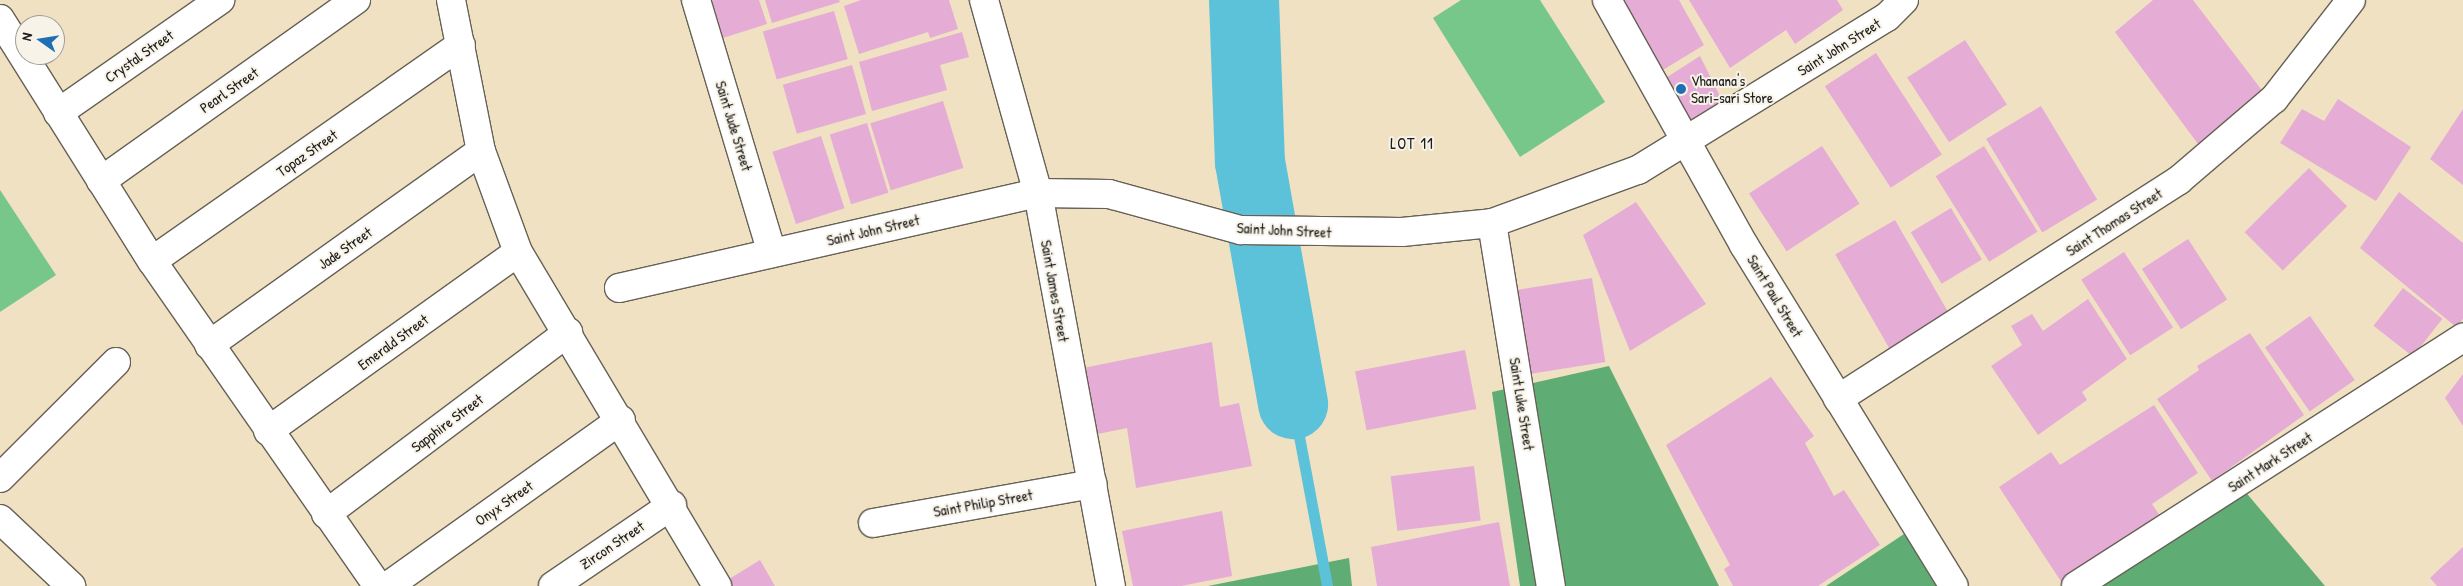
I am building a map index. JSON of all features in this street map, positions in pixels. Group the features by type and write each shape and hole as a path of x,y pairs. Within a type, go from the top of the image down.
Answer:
{"street":[{"name":"Crystal Street","path":"58,112 220,0"},
{"name":"Pearl Street","path":"102,181 356,0"},
{"path":"451,0 482,151 518,252 672,505 717,586"},
{"name":"Saint Jude Street","path":"696,0 772,253"},
{"name":"Saint James Street","path":"984,0 1038,193 1111,586"},
{"name":"Saint Paul Street","path":"1607,0 1685,144 1954,586"},
{"name":"Saint John Street","path":"619,288 1038,193 1109,194 1242,230 1286,232 1446,231 1492,223 1638,170 1685,144 1887,17 1904,0"},
{"name":"Saint Thomas Street","path":"1838,398 2179,180 2274,99 2351,0"},
{"path":"0,19 152,261 268,432 378,586"},
{"name":"Topaz Street","path":"152,261 461,45"},
{"name":"Jade Street","path":"209,344 482,151"},
{"name":"Saint Luke Street","path":"1492,223 1551,586"},
{"name":"Emerald Street","path":"268,432 518,252"},
{"name":"Sapphire Street","path":"326,514 568,332"},
{"name":"Saint Mark Street","path":"2076,586 2463,338"},
{"path":"0,478 116,362"},
{"name":"Onyx Street","path":"388,586 621,420"},
{"name":"Saint Philip Street","path":"873,524 1093,484"},
{"name":"Zircon Street","path":"553,586 672,505"},
{"path":"0,518 71,586"}],"green space":[{"path":"1461,0 1540,0 1605,102 1520,157 1433,18"},
{"path":"0,190 56,275 0,312"},
{"path":"1609,366 1719,586 1520,586 1492,392"},
{"path":"2243,489 2325,586 2095,586"},
{"path":"1907,532 1941,586 1826,586"},
{"path":"1349,558 1352,586 1208,586"}],"building":[{"path":"712,0 759,0 767,24 723,38"},
{"path":"765,0 839,0 840,2 772,23"},
{"path":"861,0 949,0 958,29 930,38 928,32 859,54 844,6"},
{"path":"1610,0 1679,0 1704,45 1653,76"},
{"path":"1689,0 1837,0 1843,10 1795,44 1786,30 1730,68"},
{"path":"2153,0 2193,0 2264,93 2198,144 2115,32"},
{"path":"834,11 848,59 777,79 763,31"},
{"path":"962,32 969,57 940,65 947,90 872,111 859,62"},
{"path":"1965,40 2007,105 1949,142 1907,78"},
{"path":"1876,53 1942,154 1891,188 1825,86"},
{"path":"1700,56 1726,108 1687,134 1661,81"},
{"path":"852,65 866,114 797,134 783,85"},
{"path":"2338,99 2411,147 2376,201 2280,143 2302,109 2324,121"},
{"path":"943,101 963,168 891,190 870,123"},
{"path":"2041,106 2097,199 2042,232 1986,139"},
{"path":"2463,109 2463,185 2430,159"},
{"path":"867,123 888,193 851,204 830,134"},
{"path":"821,136 844,208 796,224 772,152"},
{"path":"1822,146 1860,204 1787,251 1749,193"},
{"path":"1984,146 2038,232 1989,262 1936,176"},
{"path":"2309,168 2347,206 2283,271 2245,232"},
{"path":"2399,192 2463,243 2463,319 2456,327 2360,248"},
{"path":"1636,202 1706,304 1630,351 1583,235"},
{"path":"1951,208 1982,259 1942,284 1911,232"},
{"path":"1895,220 1950,316 1891,351 1835,254"},
{"path":"2188,239 2227,299 2181,329 2142,269"},
{"path":"2124,252 2173,327 2130,355 2081,280"},
{"path":"1592,278 1605,362 1531,374 1518,290"},
{"path":"2403,288 2442,319 2413,357 2373,326"},
{"path":"2088,299 2127,359 2082,392 2087,400 2038,435 1991,366 2022,345 2011,326 2032,314 2043,331"},
{"path":"2310,316 2355,380 2310,411 2265,348"},
{"path":"2250,333 2304,415 2212,481 2157,399 2199,370 2197,366"},
{"path":"1212,342 1220,407 1239,403 1252,466 1136,488 1127,428 1088,436 1078,369"},
{"path":"1465,350 1476,409 1367,430 1355,371"},
{"path":"2463,374 2463,426 2445,398"},
{"path":"1771,377 1814,436 1805,443 1834,496 1844,490 1880,545 1818,586 1733,586 1724,569 1730,565 1666,445"},
{"path":"2154,405 2198,473 2152,504 2164,522 2064,586 1999,487 2051,452 2060,465"},
{"path":"1474,466 1481,521 1397,531 1391,476"},
{"path":"1222,511 1232,576 1181,586 1133,586 1122,531"},
{"path":"1499,522 1510,586 1377,586 1371,547"},
{"path":"2463,547 2463,586 2437,586 2430,578"},
{"path":"760,560 775,586 722,586 721,584"}],"waterway":[{"path":"1244,0 1250,162 1293,404"},
{"path":"1293,404 1327,586"}],"place":[{"name":"Vhanana's Sari-sari Store","path":"1681,89"}],"district":[{"name":"LOT 11","path":"1412,143"}]}
